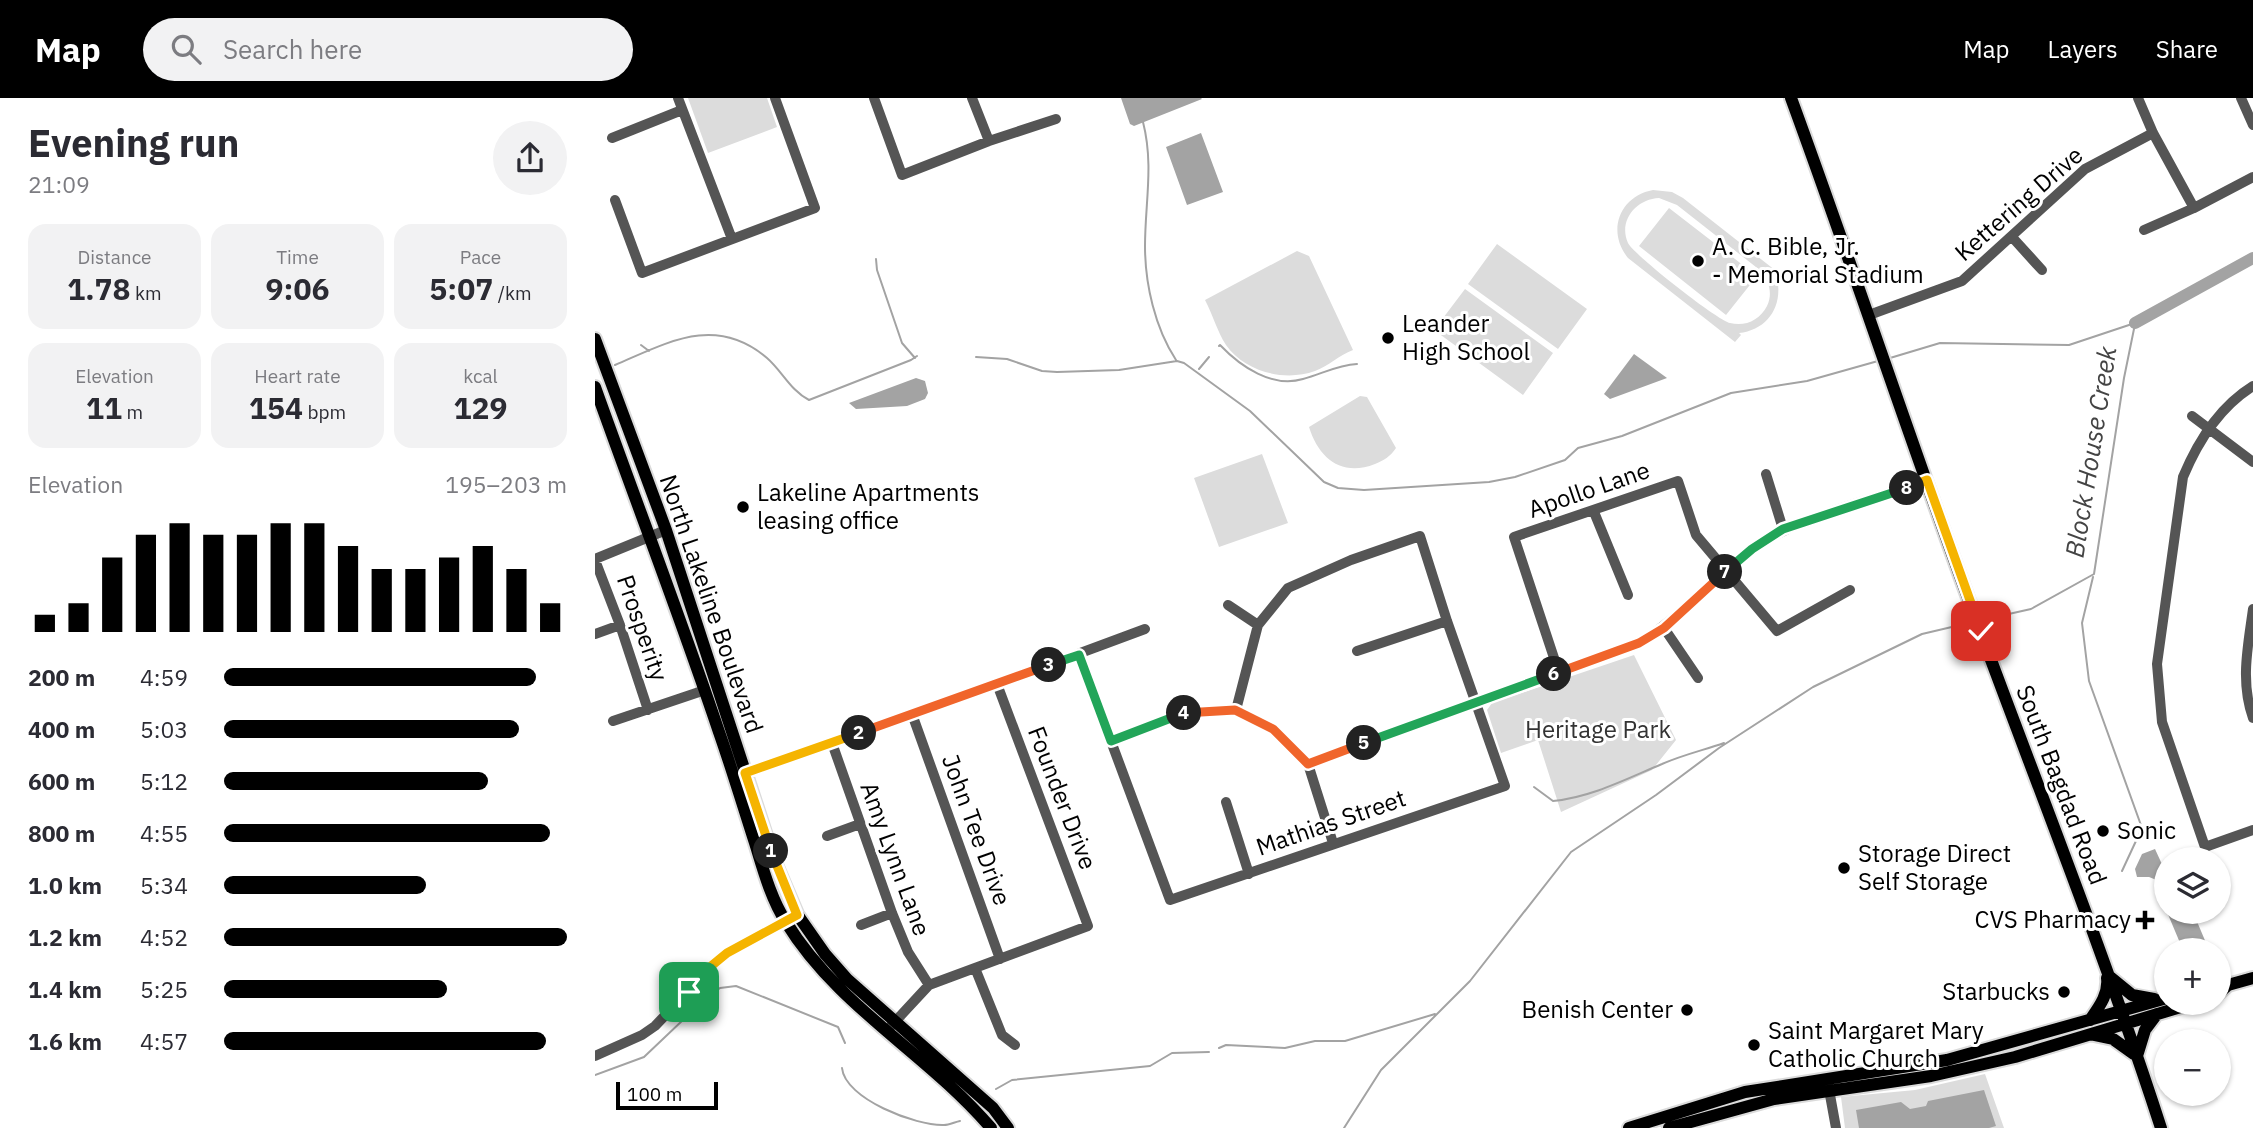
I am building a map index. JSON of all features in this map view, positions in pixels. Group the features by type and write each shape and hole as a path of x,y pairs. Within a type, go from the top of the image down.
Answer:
{"main road":[{"name":"South Bagdad Road","path":"1793,99 1971,605 2088,918 2161,1128"},
{"name":"North Lakeline Boulevard","path":"595,339 666,530 739,775"},
{"name":"North Lakeline Boulevard","path":"595,387 705,690 774,860 791,918 891,1026 972,1105 991,1128"},
{"path":"2231,977 2253,971"},
{"path":"2107,974 2132,995 2154,1002"},
{"path":"2090,1020 2105,994 2107,974"},
{"path":"2231,984 2253,978"},
{"path":"2231,991 2253,985"},
{"path":"1669,1128 1761,1102 1931,1076 2015,1057 2092,1034 2154,1007"},
{"path":"2092,1034 2113,1039 2137,1056 2144,1030 2154,1015"},
{"path":"1629,1128 1745,1092 1947,1060 2090,1020 2123,1018"},
{"name":"North Lakeline Boulevard","path":"891,1026 993,1108 1009,1128"}],"street":[{"path":"678,98 732,239"},
{"path":"615,200 642,274 815,208 775,98"},
{"path":"874,98 902,175 989,141 1056,119"},
{"path":"972,98 989,141"},
{"path":"2138,98 2153,133 2194,208"},
{"path":"2241,98 2253,125"},
{"path":"612,138 683,110"},
{"name":"Kettering Drive","path":"1869,315 1962,281 2085,169 2153,133"},
{"path":"2144,230 2253,177"},
{"path":"2012,237 2042,270"},
{"path":"2253,386 2232,400 2208,429 2195,449 2183,477 2157,664 2162,722 2205,847 2253,831"},
{"path":"2192,416 2253,462"},
{"path":"1766,474 1783,529"},
{"path":"1308,764 1476,701 1626,649 1664,628 1752,549 1783,529 1927,480"},
{"name":"Apollo Lane","path":"1559,673 1514,537 1594,512 1678,481 1696,535 1726,571"},
{"path":"1594,512 1628,595"},
{"path":"595,560 666,530"},
{"path":"1235,710 1258,625 1288,588 1351,560 1420,536 1476,701"},
{"name":"Prosperity","path":"595,560 648,710"},
{"path":"1726,571 1777,631 1850,590"},
{"path":"1228,605 1258,625"},
{"path":"2253,609 2245,681 2246,699 2253,719"},
{"path":"1357,651 1447,621"},
{"path":"595,634 620,625"},
{"path":"1664,628 1698,678"},
{"path":"739,775 1079,655 1145,629"},
{"path":"1079,655 1111,741 1184,713 1235,710 1273,729 1308,764 1333,843"},
{"name":"Founder Drive","path":"997,684 1088,926 1000,960"},
{"path":"613,721 705,690"},
{"name":"Mathias Street","path":"1111,741 1170,900 1505,786 1476,701"},
{"name":"John Tee Drive","path":"912,714 1000,960"},
{"name":"Amy Lynn Lane","path":"832,743 892,913 908,952 929,985"},
{"path":"1226,802 1249,874"},
{"path":"827,836 860,824"},
{"path":"861,925 892,913"},
{"path":"595,1056 655,1026 718,960 791,918"},
{"path":"891,1026 929,985 1000,960"},
{"path":"975,968 1002,1035 1015,1045"},
{"path":"1827,1078 1836,1128"}],"green space":[{"path":"688,98 767,98 777,127 708,153"},
{"name":"A. C. Bible, Jr. - Memorial Stadium","path":"1653,190 1672,192 1683,198 1785,278 1778,284 1777,302 1764,323 1739,333 1741,335 1735,342 1628,258 1618,237 1620,216 1632,199","holes":["1659,198 1677,205 1764,275 1770,297 1764,311 1756,319 1741,324 1722,319 1659,273 1628,243 1625,227 1627,219 1636,207 1643,202"]},
{"name":"A. C. Bible, Jr. - Memorial Stadium","path":"1669,208 1757,276 1726,315 1639,246"},
{"path":"1497,244 1587,309 1558,349 1468,284"},
{"path":"1297,251 1309,256 1353,350 1315,371 1279,375 1255,368 1234,354 1223,340 1205,300"},
{"path":"1465,289 1553,353 1523,395 1434,330"},
{"path":"1360,396 1367,397 1396,448 1387,458 1375,464 1352,468 1333,462 1326,456 1313,438 1309,427"},
{"path":"1262,454 1288,523 1219,547 1194,478"},
{"name":"Heritage Park","path":"1634,655 1676,740 1652,770 1561,812 1538,740 1501,753 1487,710 1492,703"},
{"path":"1985,1074 2004,1128 1845,1128 1841,1097 1915,1090"}],"shaded area":[{"path":"1121,98 1202,99 1134,126 1130,124"},
{"path":"1201,133 1223,192 1187,205 1166,147"},
{"path":"1634,354 1667,378 1610,399 1604,394"},
{"path":"916,378 925,381 928,393 925,399 907,406 856,409 849,403"},
{"path":"2154,849 2154,879 2137,877 2135,869 2142,854"},
{"path":"2172,924 2198,924 2204,938 2178,938"},
{"path":"1984,1090 1996,1126 1859,1128 1856,1110 1901,1102 1910,1109 1926,1106 1928,1101"}],"waterway":[{"path":"1143,122 1148,153 1145,246 1147,275 1157,320 1176,360"},
{"name":"Block House Creek","path":"2135,323 2253,258"},
{"path":"876,259 877,270 902,343 915,358"},
{"path":"1890,358 1940,343 2069,345 2135,323"},
{"name":"Block House Creek","path":"1982,620 2031,609 2094,574 2124,378 2135,324"},
{"path":"615,365 653,348 691,337 729,337 748,345 767,358 797,391 809,400 917,356"},
{"path":"641,345 649,351"},
{"path":"1219,346 1247,368 1280,381 1303,379 1357,364"},
{"path":"976,357 1007,359 1042,371 1057,372 1119,370 1177,361 1184,363 1250,411 1324,482 1338,488 1364,490 1489,482 1515,477 1565,460 1578,448 1622,436 1731,393 1807,381 1878,361"},
{"path":"1199,369 1209,357"},
{"path":"2093,577 2082,623 2089,681 2142,828 2122,871"},
{"name":"Block House Creek","path":"1344,1128 1381,1070 1470,981 1571,852 1656,795 1719,748 1813,687 1922,634 1973,622"},
{"path":"1534,787 1553,801 1581,796 1677,758 1724,743"},
{"name":"Block House Creek","path":"595,1075 644,1057 720,988 736,986 838,1027 845,1043"},
{"name":"Block House Creek","path":"1219,1048 1226,1045 1285,1048 1315,1041 1345,1041 1435,1014"},
{"name":"Block House Creek","path":"996,1089 1012,1080 1150,1066 1172,1053 1209,1052"},
{"name":"Block House Creek","path":"842,1068 846,1079 855,1090 868,1100 900,1116 932,1124 946,1125 960,1121"}],"place":[{"name":"A. C. Bible, Jr. - Memorial Stadium","path":"1698,261"},
{"name":"Leander High School","path":"1388,338"},
{"name":"Lakeline Apartments leasing office","path":"743,507"},
{"name":"Sonic","path":"2103,831"},
{"name":"Storage Direct Self Storage","path":"1844,868"},
{"name":"CVS Pharmacy","path":"2145,920"},
{"name":"Starbucks","path":"2064,992"},
{"name":"Benish Center","path":"1687,1010"},
{"name":"Saint Margaret Mary Catholic Church","path":"1754,1045"}],"route":[{"path":"689,992 710,967 727,953 797,915 774,860 745,773 1079,655 1111,741 1184,713 1235,710 1273,729 1308,764 1639,643 1664,628 1752,549 1783,529 1927,480 1981,631"}]}
